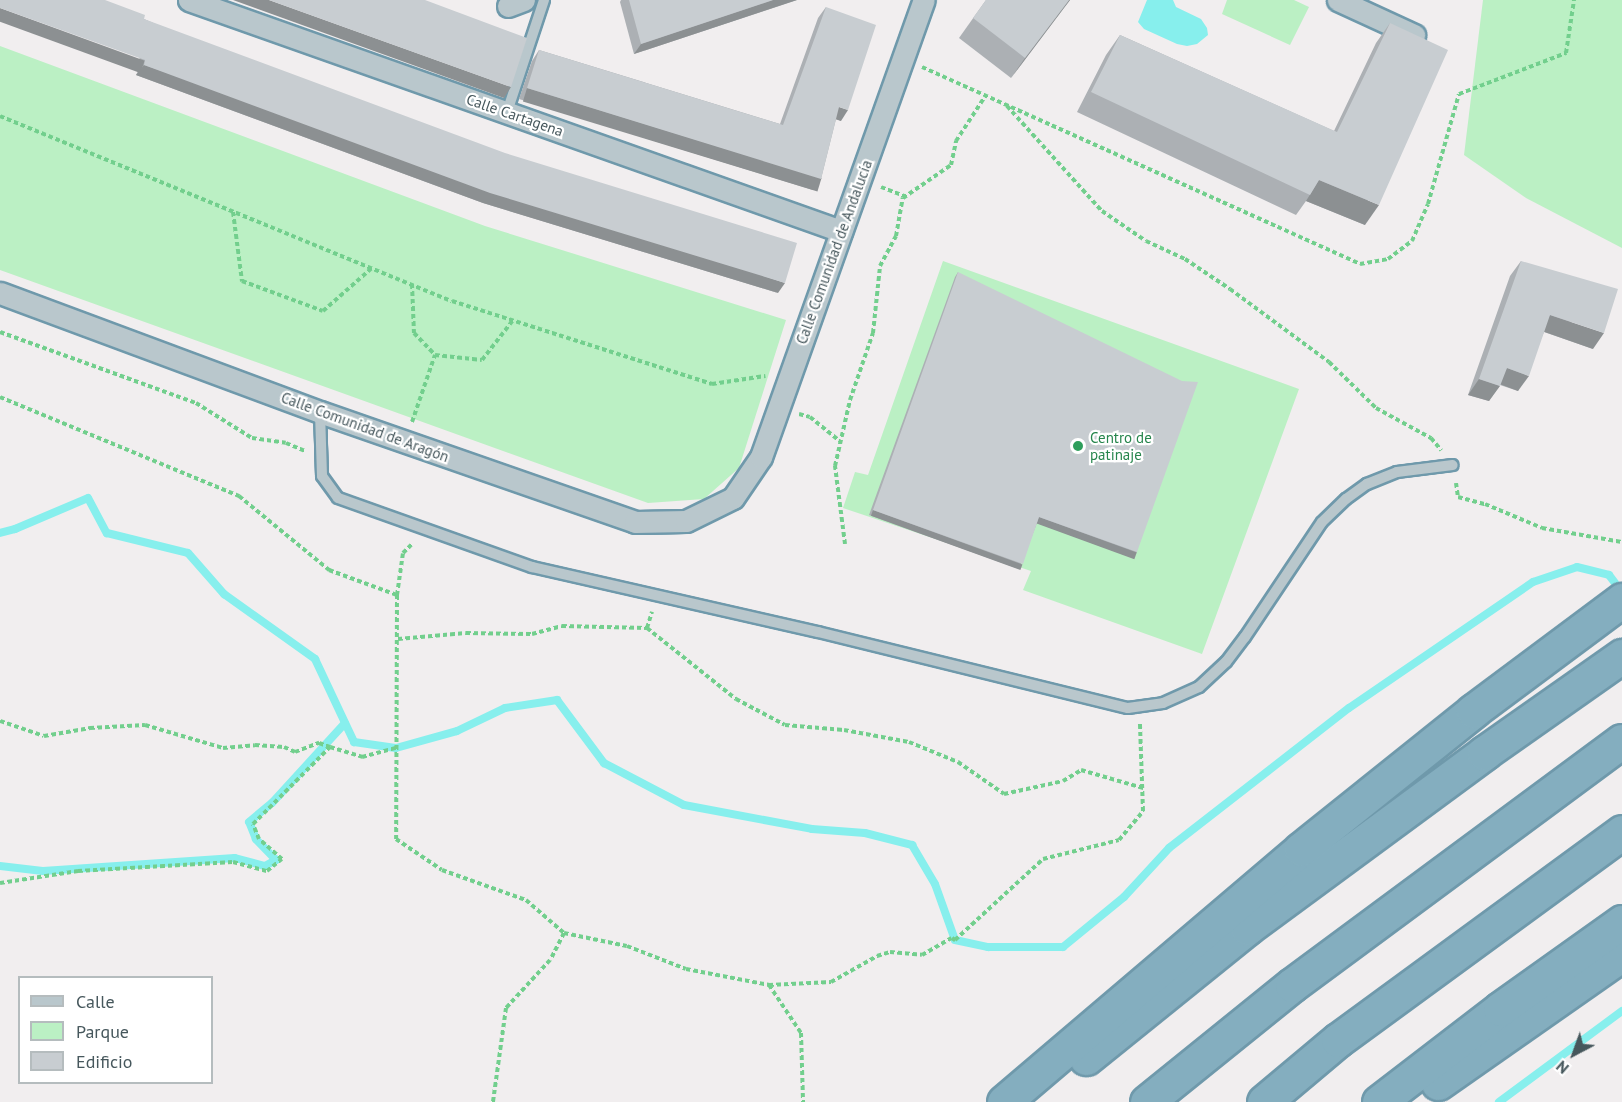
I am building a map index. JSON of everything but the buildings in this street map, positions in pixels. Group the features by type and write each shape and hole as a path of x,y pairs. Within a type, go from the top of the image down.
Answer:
{"highway":[{"path":"1004,1102 1301,849 1473,711 1622,600"},
{"path":"1033,1102 1247,928 1474,760 1622,656"},
{"path":"1147,1102 1292,985 1622,741"},
{"path":"1263,1102 1338,1040 1622,832"},
{"path":"1379,1102 1500,1009 1622,922"},
{"path":"1413,1102 1622,954"}],"street":[{"name":"Calle Cartagena","path":"189,0 841,231"},
{"name":"Calle Comunidad de Andalucía","path":"733,498 761,457 841,231 905,60 924,0"},
{"path":"1338,0 1434,45"},
{"name":"Calle Comunidad de Aragón","path":"0,293 320,412 635,522 686,521 733,498"}],"lane":[{"path":"507,112 544,0"},
{"path":"320,412 322,476 338,498 532,567 818,632 1128,708 1163,703 1199,687 1226,662 1245,638 1323,522 1346,499 1368,484 1397,472 1453,465"}],"path":[{"path":"905,60 1360,264 1388,260 1412,241 1428,204 1459,94 1566,53 1574,0"},
{"path":"845,544 835,466 850,400 873,333 880,266 896,236 903,198 951,165 956,141 986,95"},
{"path":"1004,103 1102,211 1146,241 1185,259 1239,296 1329,362 1376,408 1431,438 1453,465 1458,498 1485,504 1542,528 1622,542"},
{"path":"0,116 452,301 712,384 792,372"},
{"path":"234,212 242,280 323,311 372,268"},
{"path":"412,284 414,333 435,354 482,360 513,320"},
{"path":"0,332 196,403 252,438 286,443 322,458"},
{"path":"405,442 435,354"},
{"path":"0,397 239,495 329,570 397,595"},
{"path":"779,408 810,417 840,441"},
{"path":"427,530 403,553 397,595 396,839 442,870 526,900 564,933 627,946 686,969 769,985 831,982 877,956 890,952 922,955 951,938 955,939 1043,859 1119,840 1143,811 1138,706"},
{"path":"398,639 466,633 532,634 562,626 647,628 736,699 785,725 844,730 909,742 958,762 1004,794 1063,781 1081,770 1143,788"},
{"path":"0,721 44,736 90,728 145,725 223,748 255,745 284,747 295,752 319,743 362,757 396,748"},
{"path":"0,883 78,871 233,862 267,871 282,859 259,839 253,824 330,747"},
{"path":"493,1102 506,1008 550,960 564,933"},
{"path":"769,985 801,1033 804,1102"}],"green space":[{"path":"1227,0 1294,0 1309,7 1290,45 1222,14"},
{"path":"1483,0 1622,0 1622,248 1526,198 1464,155"},
{"path":"0,46 485,226 786,320 739,468 704,499 648,503 0,270"},
{"name":"Centro de patinaje","path":"943,261 1299,389 1202,654 1023,590 1031,571 843,508 855,472 868,475"}],"water":[{"path":"1147,0 1173,0 1176,7 1201,19 1207,28 1208,35 1197,44 1187,46 1177,44 1144,29 1138,22"}],"waterway":[{"path":"0,533 15,529 88,498 107,533 188,553 224,594 315,659 354,742 396,748 457,731 505,708 557,700 604,763 684,805 812,829 865,833 912,845 935,884 955,940 988,947 1063,947 1124,897 1169,848 1349,708 1533,582 1577,567 1609,575 1615,583"},
{"path":"0,866 43,871 235,858 265,866 276,860 256,839 249,822 272,803 345,723"},
{"path":"1499,1102 1622,1011"}],"place":[{"name":"Centro de patinaje","path":"1078,446"}]}
